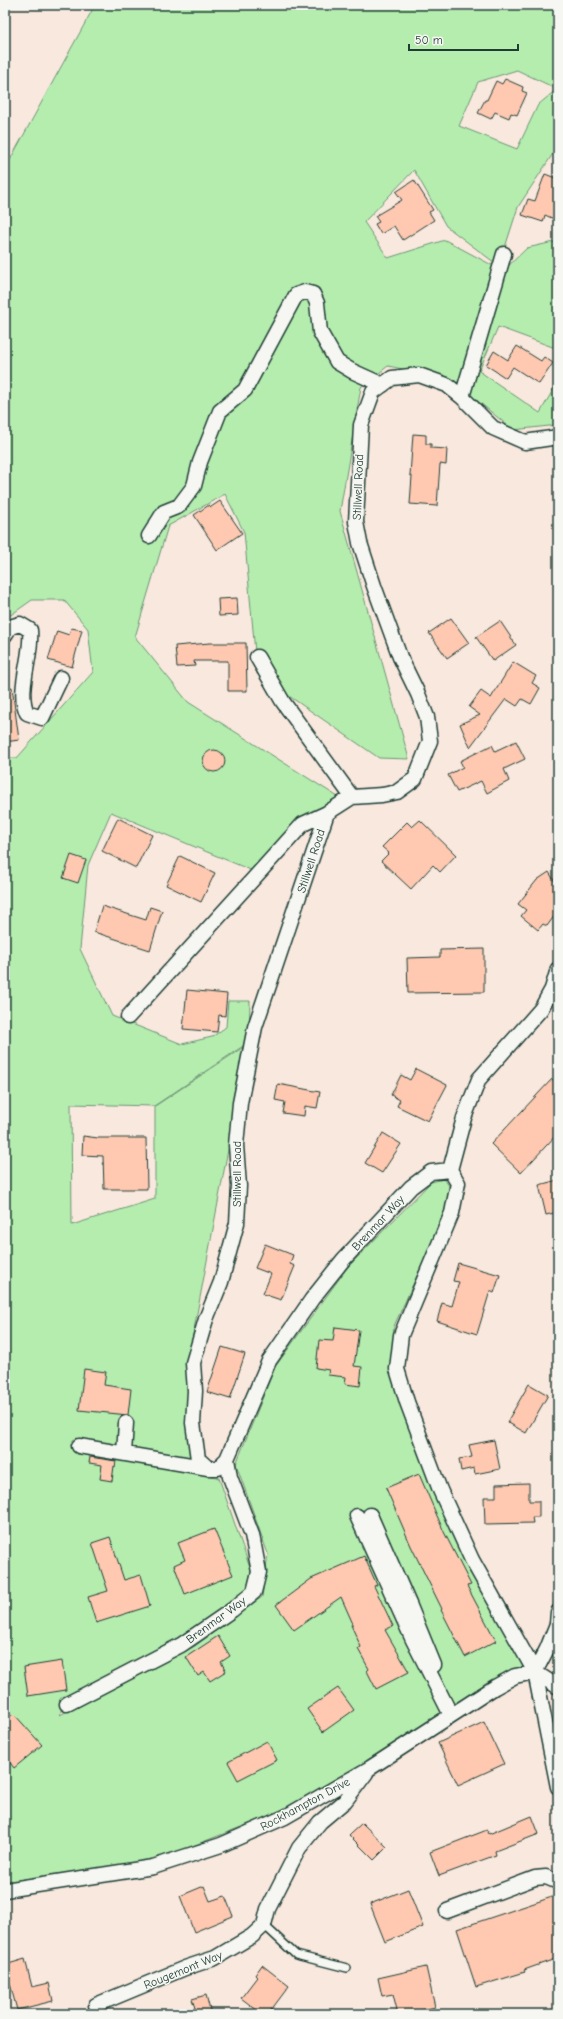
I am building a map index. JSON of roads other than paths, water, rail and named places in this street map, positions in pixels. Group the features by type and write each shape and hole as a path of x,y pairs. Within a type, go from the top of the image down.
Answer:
{"street":[{"path":"462,397 504,254"},
{"path":"149,536 164,512 179,506 194,486 200,462 220,411 245,390 296,295 305,292 313,294 317,303 320,332 337,362 352,371 383,385"},
{"name":"Stillwell Road","path":"208,1468 198,1459 193,1423 195,1391 193,1363 206,1319 221,1282 236,1223 239,1186 236,1145 240,1103 255,1027 327,813 352,797 382,795 397,792 403,788 415,779 430,741 427,717 418,694 400,657 360,543 356,522 361,425 373,392 392,378 419,375 447,385 462,397 493,428 525,442 558,437"},
{"path":"5,635 10,627 20,624 30,630 31,641 22,703 27,713 42,718 61,678"},
{"path":"257,657 283,702 352,797"},
{"path":"128,1018 303,824 327,813"},
{"path":"558,969 552,988 541,1009 479,1079 464,1118 450,1170 458,1183 452,1213 400,1335 397,1369 407,1402 440,1490 472,1560 535,1672 558,1787"},
{"name":"Brenmar Way","path":"67,1704 181,1645 232,1610 254,1592 259,1572 252,1535 230,1477 227,1459 269,1361 312,1299 343,1260 412,1187 431,1172 450,1170"},
{"path":"124,1453 126,1423"},
{"path":"79,1446 208,1468 218,1468 227,1459"},
{"path":"364,1515 432,1658 434,1664 431,1674 451,1715"},
{"path":"535,1672 554,1630 558,1612"},
{"path":"535,1672 558,1687"},
{"name":"Rockhampton Drive","path":"5,1890 153,1867 221,1845 285,1817 370,1768 451,1715 515,1676 535,1672"},
{"path":"264,1925 271,1904 299,1848 320,1822 345,1800 370,1768"},
{"path":"447,1911 535,1878 546,1877 558,1882"},
{"name":"Rougemont Way","path":"96,2005 185,1968 215,1958 252,1936 264,1925"}],"lane":[{"path":"264,1925 296,1955 347,1968"}]}
